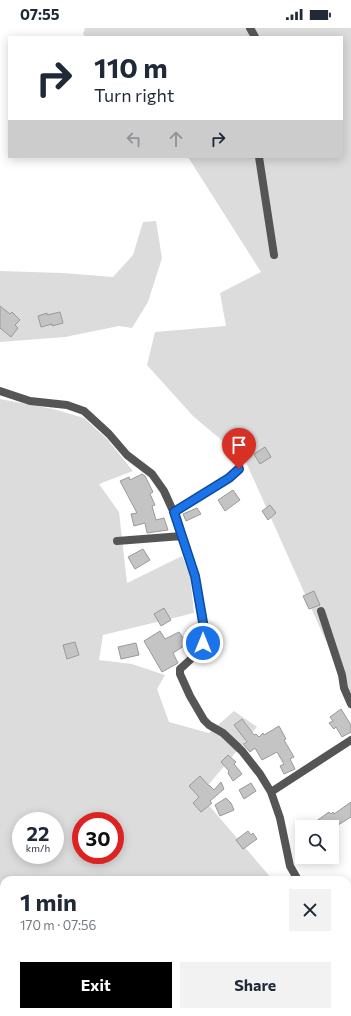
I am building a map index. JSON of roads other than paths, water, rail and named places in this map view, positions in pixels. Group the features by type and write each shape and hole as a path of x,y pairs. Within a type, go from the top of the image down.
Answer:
{"street":[{"path":"259,158 274,256"},
{"path":"0,391 30,401 67,405 84,411 110,434 127,455 152,474 164,491 174,512 195,576 205,634 200,650 180,670 180,674 190,696 204,720 209,725 223,733 242,751 260,774 271,792 282,824 289,862 296,876"},
{"path":"117,541 182,536"},
{"path":"321,610 342,675 344,688 351,704"},
{"path":"271,792 351,740"}],"lane":[{"path":"174,512 229,478 240,466"}]}
